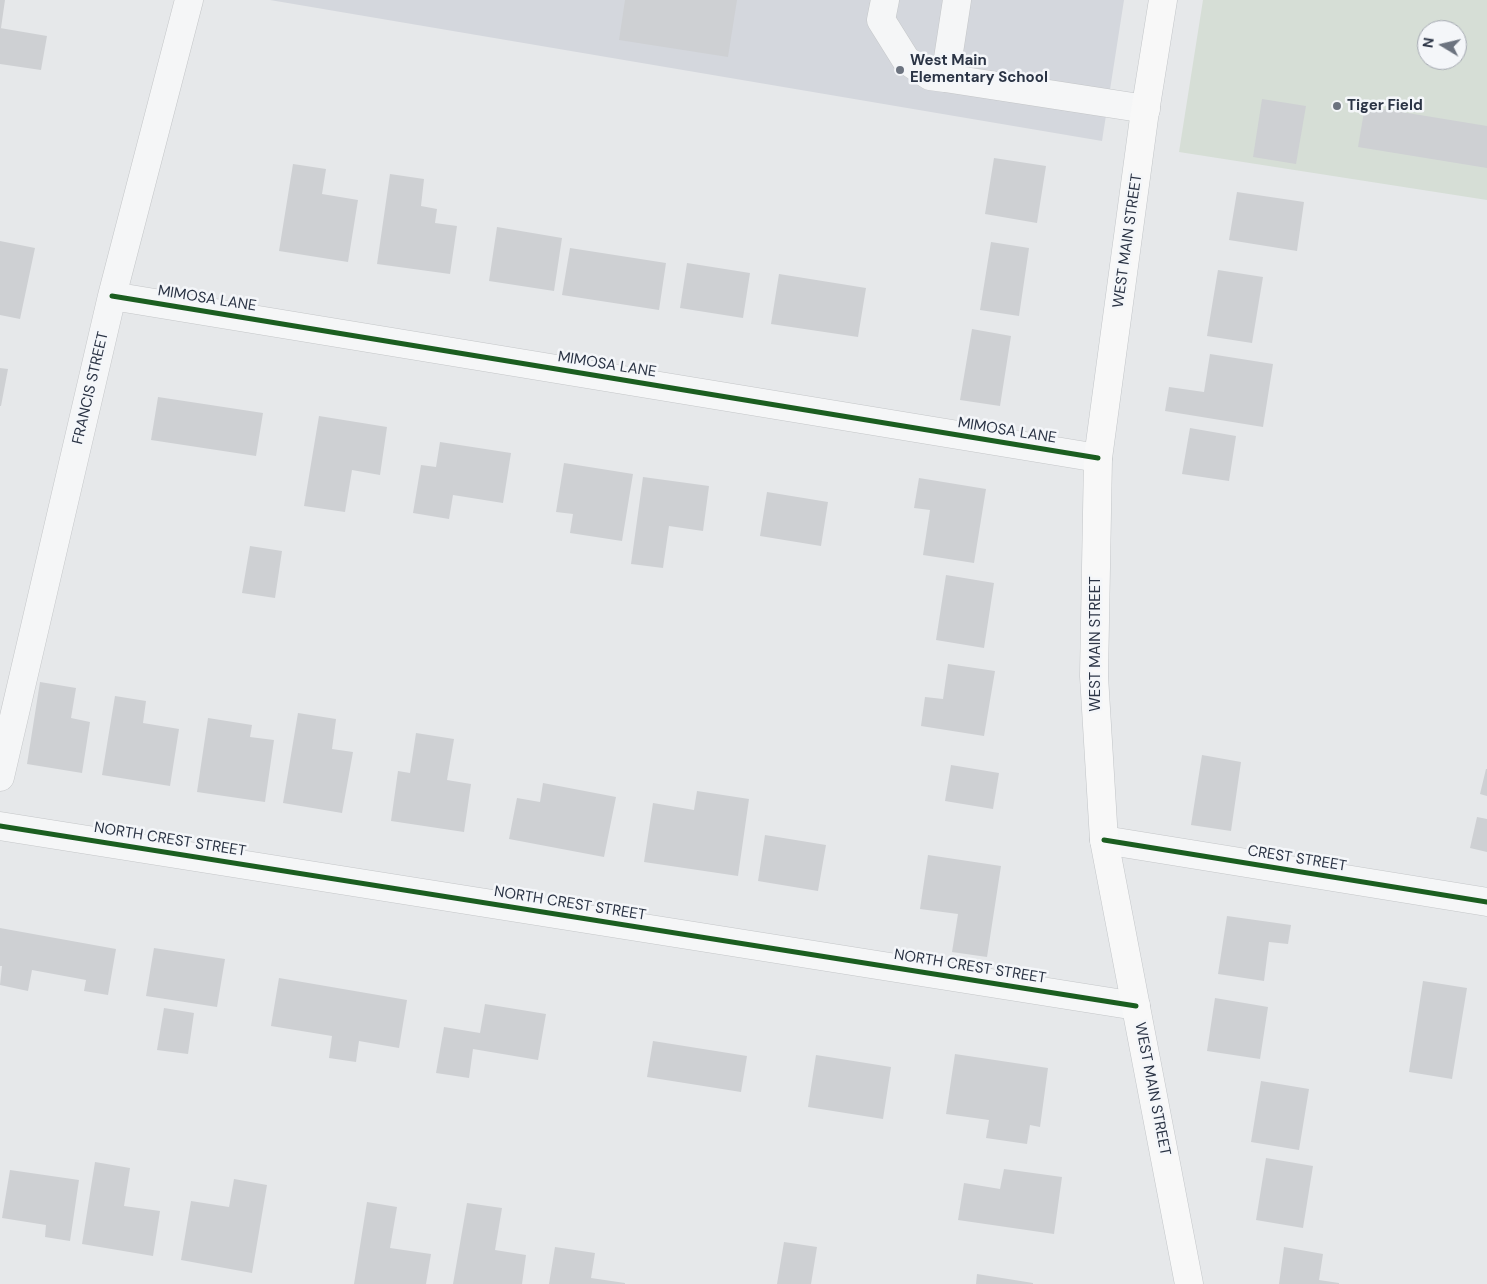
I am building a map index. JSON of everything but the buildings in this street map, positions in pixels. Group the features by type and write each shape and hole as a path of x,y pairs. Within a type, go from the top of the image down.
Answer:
{"main road":[{"name":"WEST MAIN STREET","path":"1163,0 1146,109 1098,458 1094,676 1104,840 1189,1284"}],"street":[{"name":"FRANCIS STREET","path":"0,778 112,296 189,0"},
{"path":"884,0 881,20 906,60 930,76 1146,109"},
{"path":"945,78 957,0"},
{"name":"MIMOSA LANE","path":"112,296 1098,458"},
{"name":"NORTH CREST STREET","path":"0,826 1136,1006"},
{"name":"CREST STREET","path":"1104,840 1487,902"}],"shaded area":[{"name":"West Main Elementary School","path":"270,0 1124,0 1102,141"},
{"name":"Tiger Field","path":"1203,0 1487,0 1487,200 1179,152"}],"cycle path":[{"path":"112,296 1098,458"},
{"path":"0,826 1136,1006"},
{"path":"1104,840 1487,902"}],"place":[{"name":"West Main Elementary School","path":"900,70"},
{"name":"Tiger Field","path":"1337,106"}]}
